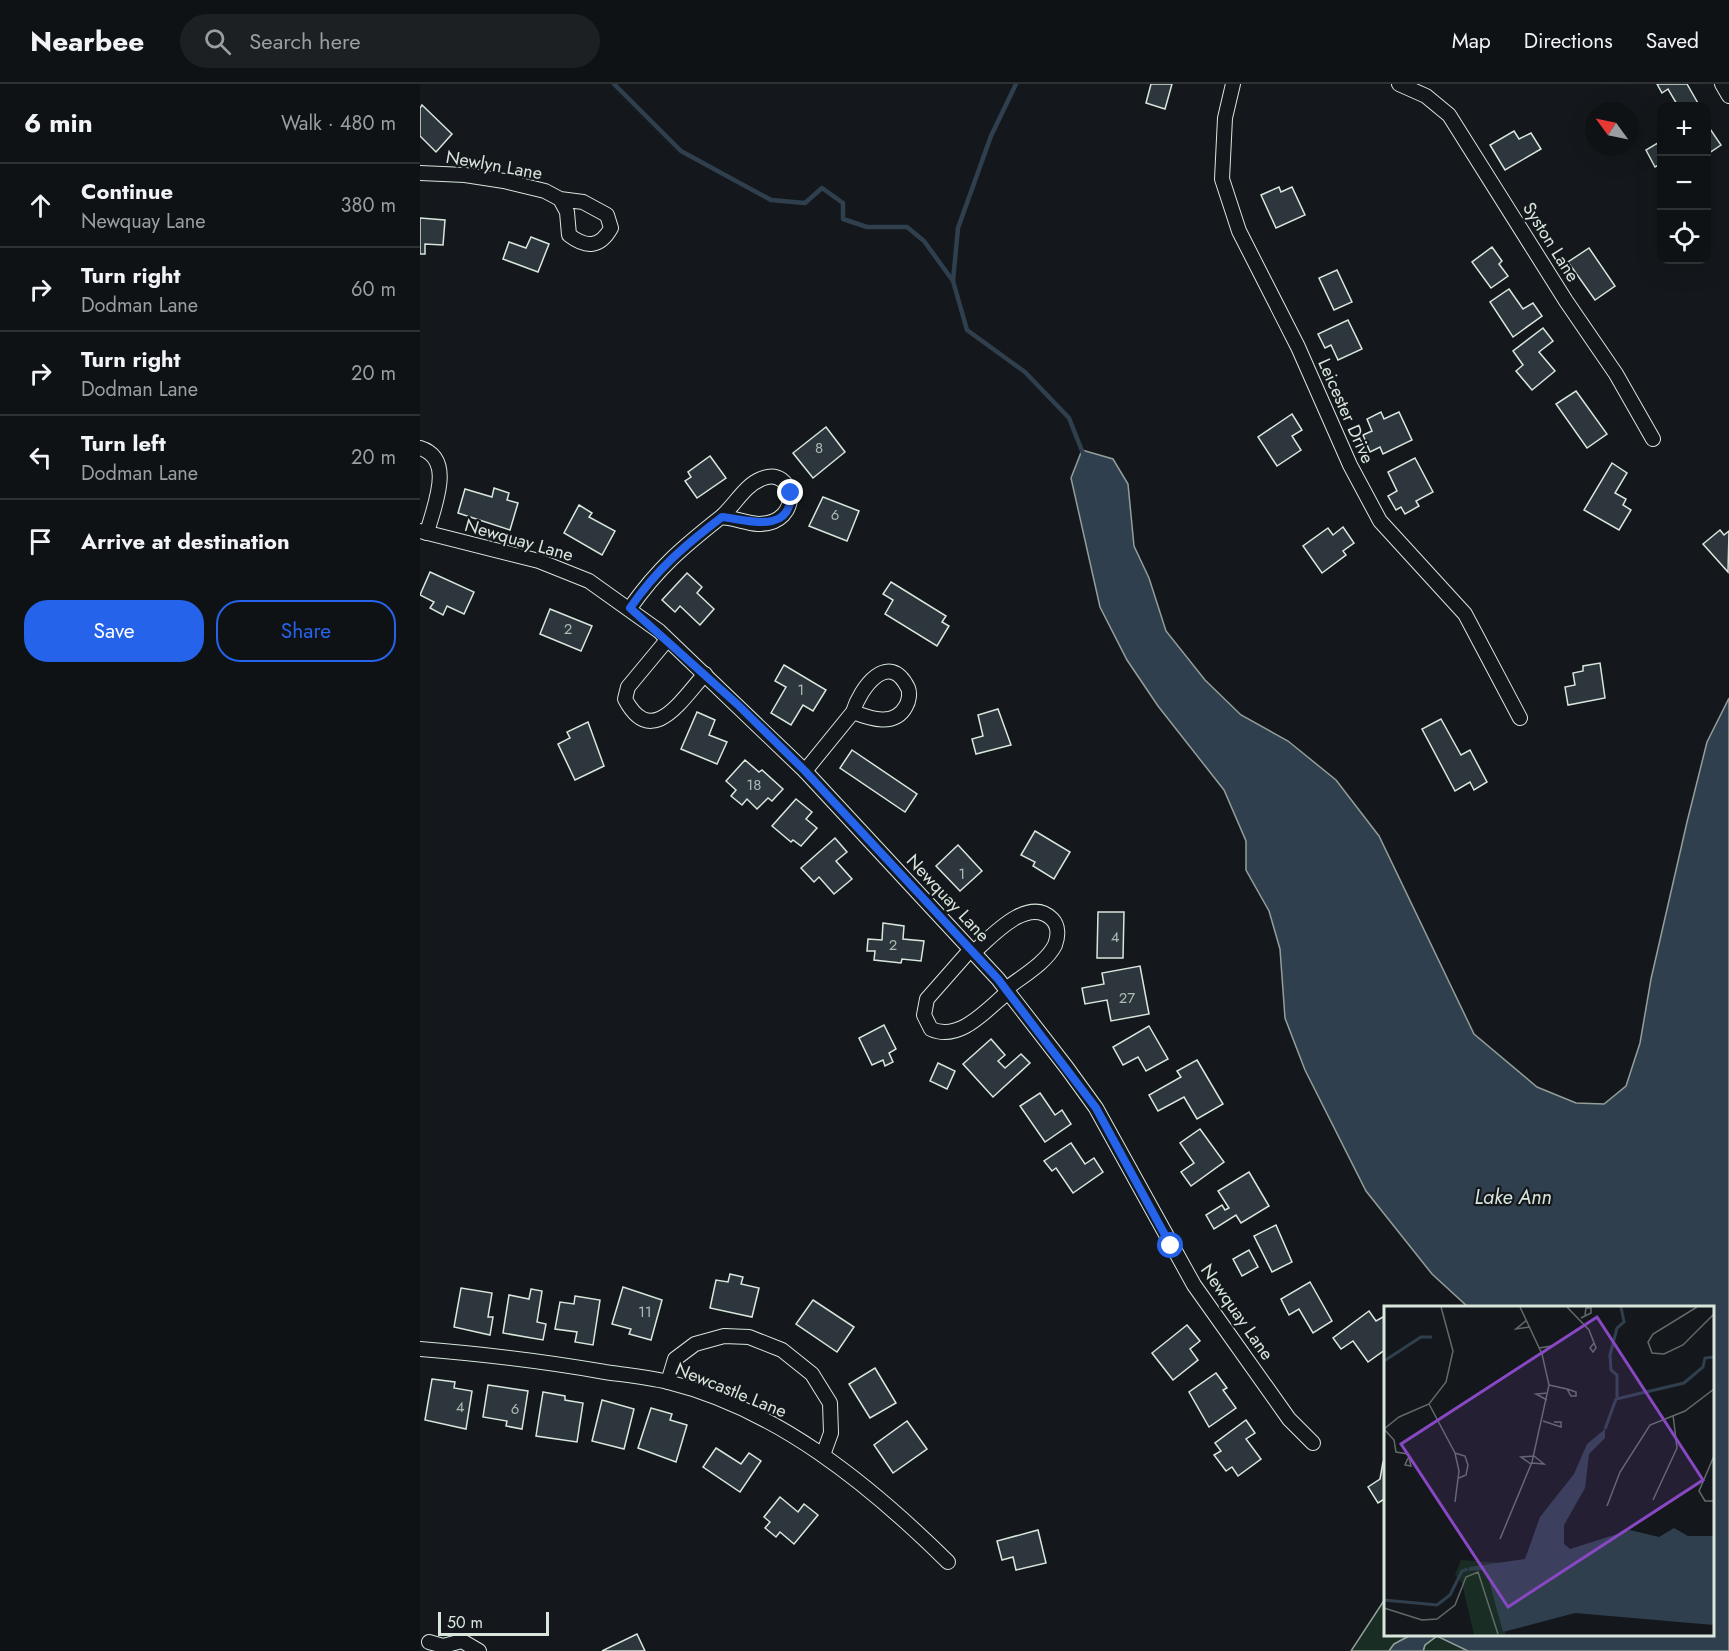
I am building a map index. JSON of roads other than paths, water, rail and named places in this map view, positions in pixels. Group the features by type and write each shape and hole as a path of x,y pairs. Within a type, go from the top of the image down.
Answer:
{"street":[{"name":"Leicester Drive","path":"1233,84 1226,118 1222,179 1239,231 1298,347 1350,465 1380,521 1465,614 1520,718"},
{"name":"Syston Lane","path":"1399,84 1426,96 1449,115 1566,301 1616,374 1653,439"},
{"path":"1722,84 1729,96"},
{"name":"Newlyn Lane","path":"420,173 465,175 504,181 545,191 560,199"},
{"path":"420,448 432,454 439,464 441,479 423,532"},
{"path":"630,608 651,577 680,549 722,517 751,484 764,477 776,477 791,493 791,504 783,515 772,521 758,524 722,517"},
{"name":"Newquay Lane","path":"423,532 539,561 589,581 630,608 667,640 805,771 1007,991 1096,1108 1171,1246 1211,1310 1289,1419 1313,1443"},
{"path":"667,640 628,687 625,699 632,713 642,720 654,721 668,716 705,674"},
{"path":"805,771 853,712"},
{"path":"1041,912 1053,920 1058,933 1054,947 1007,991 958,1032 941,1033 931,1029 924,1015 927,999 972,951 1025,913 1041,912"},
{"path":"668,1382 675,1359 695,1344 724,1336 749,1337 782,1350 812,1374 830,1403 831,1433 823,1455"},
{"name":"Newcastle Lane","path":"420,1349 500,1355 668,1382 725,1403 782,1429 823,1455 916,1530 948,1562"},
{"path":"429,1642 443,1646 462,1641 479,1651"}],"water":[{"name":"Lake Ann","path":"1082,450 1113,459 1128,484 1134,546 1149,578 1166,631 1205,680 1241,715 1288,741 1336,780 1379,836 1474,1034 1537,1087 1576,1103 1604,1104 1626,1086 1640,1043 1651,979 1707,742 1729,698 1729,1651 1468,1651 1437,1636 1714,1636 1714,1306 1467,1306 1432,1274 1366,1191 1305,1070 1285,1018 1280,949 1269,911 1246,870 1246,841 1224,790 1158,706 1127,660 1100,607 1071,478"},
{"name":"Lake Ann","path":"1409,1636 1437,1636 1425,1645 1423,1651 1389,1651 1394,1644"}],"waterway":[{"path":"614,84 681,151 771,200 805,203 822,188 843,203 843,219 867,227 907,227 924,241 953,281"},
{"path":"1016,84 991,136 958,228 953,281 967,330 1025,372 1069,418 1084,456"}]}
